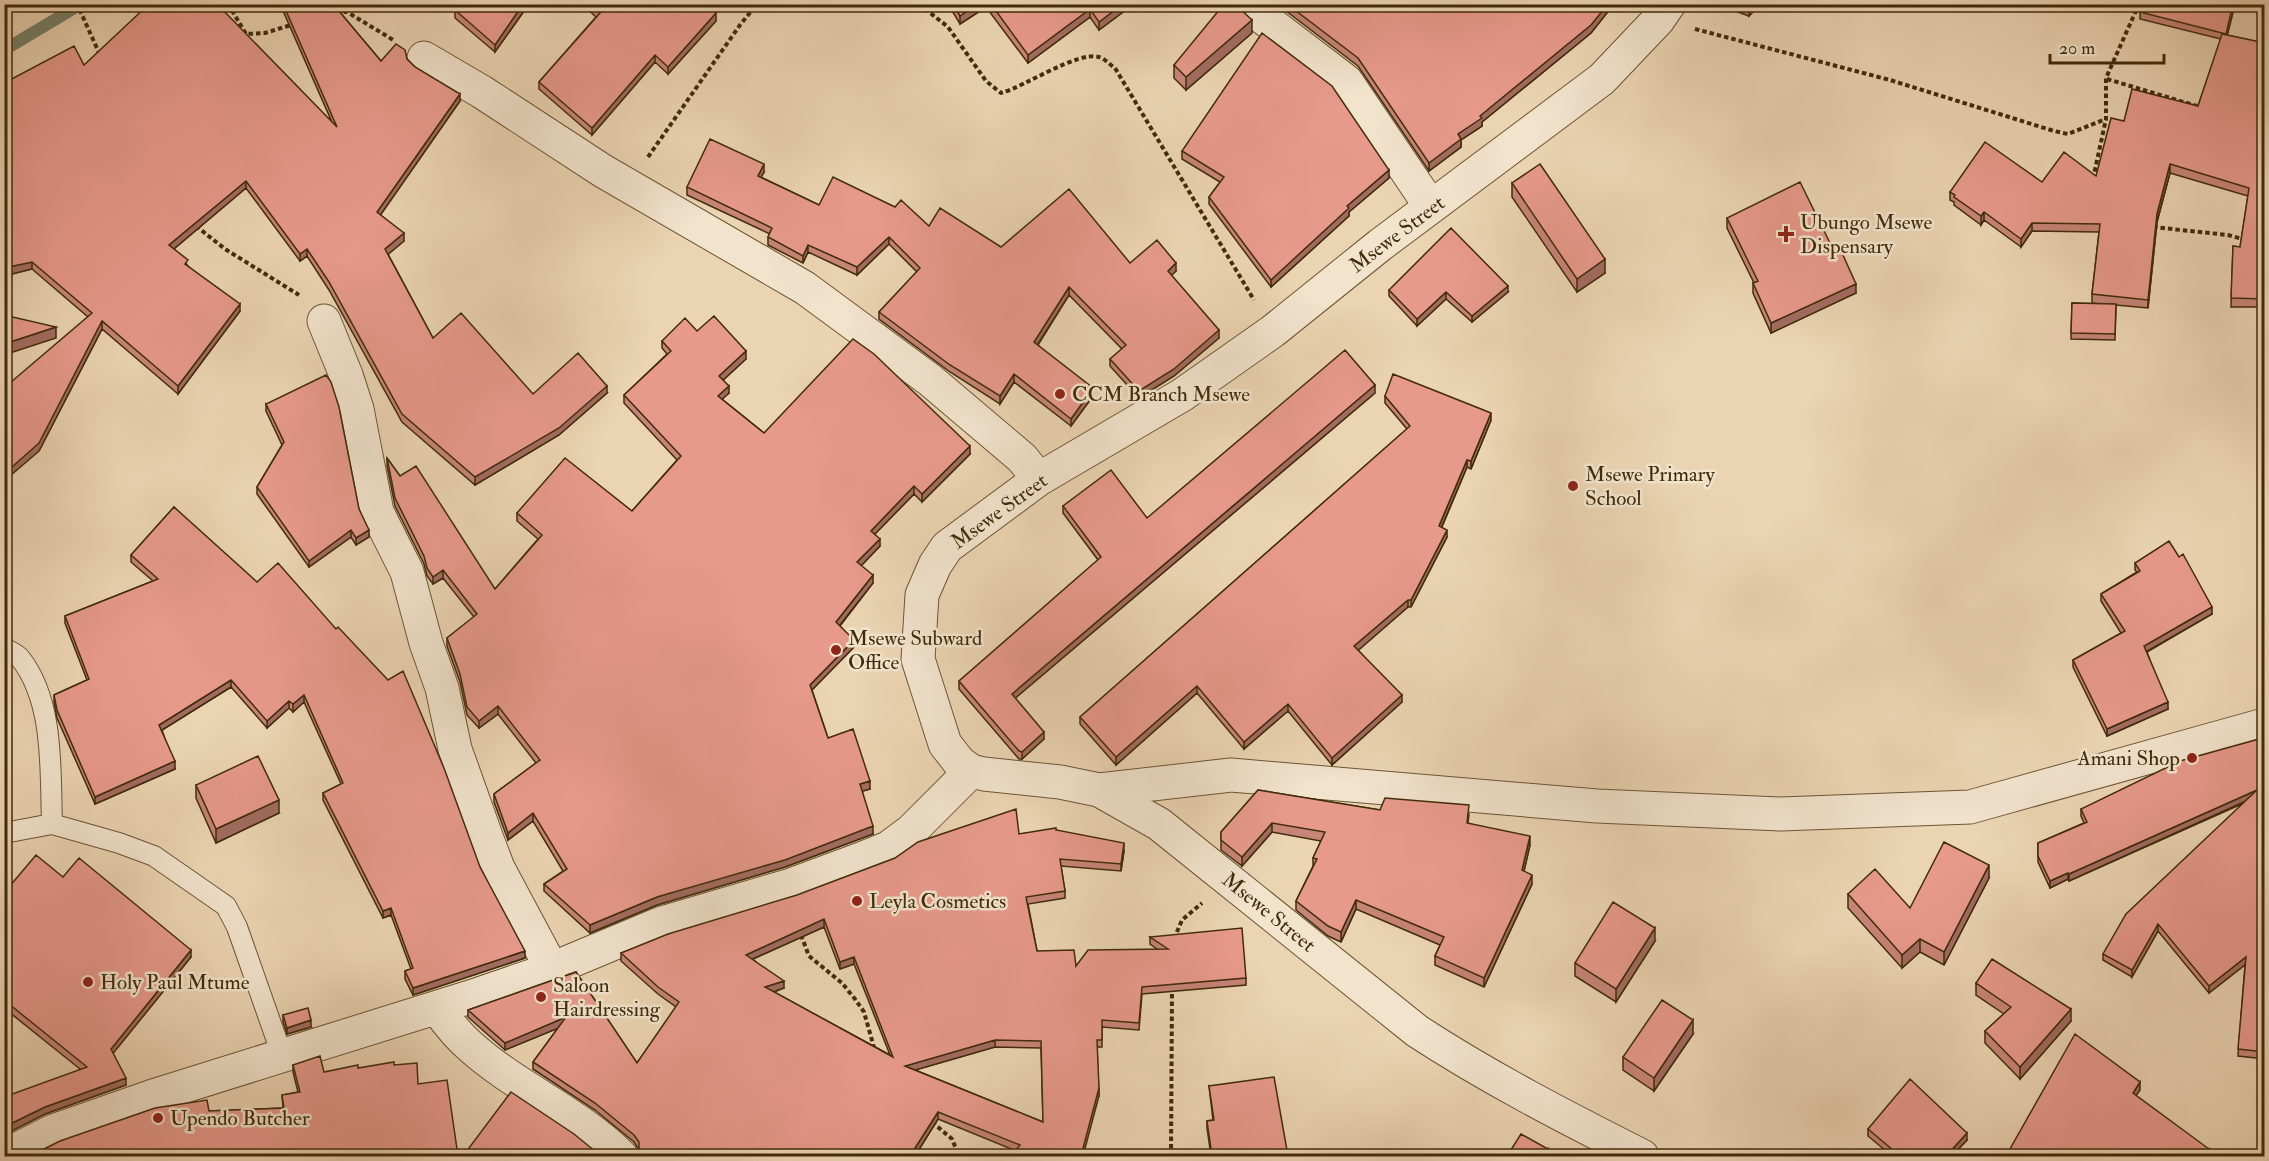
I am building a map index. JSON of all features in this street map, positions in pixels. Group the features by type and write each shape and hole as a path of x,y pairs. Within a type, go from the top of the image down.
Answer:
{"street":[{"path":"1245,4 1346,81 1431,207"},
{"name":"Msewe Street","path":"1641,1156 1522,1094 1458,1058 1417,1031 1159,824 1100,790 1060,782 971,771 959,762 945,744 918,659 922,595 935,566 947,547 1039,479 1182,395 1273,331 1380,245 1602,79 1663,12"},
{"path":"424,58 628,185 805,288 938,387 1022,458 1039,479"},
{"path":"324,321 357,409 377,512 407,572 426,643 442,688 455,749 498,868 552,969"},
{"path":"1100,790 1231,775 1597,806 1780,814 1970,807 2265,726"},
{"path":"4,1156 53,1131 282,1055 437,1008 552,969 662,923 791,885 888,848 911,831 971,771"},
{"path":"437,1008 470,1047 572,1115 621,1156"}],"lane":[{"path":"4,648 19,657 38,690 49,730 52,824"},
{"path":"4,833 52,824 119,843 154,856 226,906 237,927 282,1055"}],"path":[{"path":"75,4 78,6 103,62"},
{"path":"228,4 246,34 265,33 299,22"},
{"path":"628,185 740,25 758,4"},
{"path":"919,4 948,27 986,81 1001,93 1013,90 1076,59 1099,57 1115,68 1273,331"},
{"path":"2091,186 2106,119 2106,78 2139,4"},
{"path":"332,11 347,12 424,58"},
{"path":"1663,12 2054,131 2068,134 2106,119"},
{"path":"2106,78 2199,107"},
{"path":"195,225 225,249 302,297 324,321"},
{"path":"2146,225 2228,235 2250,241"},
{"path":"1172,945 1182,920 1231,881"},
{"path":"791,885 789,896 791,910 809,956 822,969 842,983 855,999 864,1012 869,1036 877,1054"},
{"path":"1171,1156 1172,980"},
{"path":"926,1118 952,1139 959,1156"}],"building":[{"path":"149,4 217,4 337,127 283,4 333,4 381,61 396,44 405,50 407,59 415,67 460,94 377,212 404,233 385,249 433,338 461,313 533,394 578,353 607,386 559,428 475,477 402,414 329,282 307,249 300,254 246,181 169,245 188,260 185,264 240,304 178,386 102,321 39,443 4,474 4,388 92,313 32,262 4,268 4,83 74,46 84,65"},
{"path":"460,4 523,4 495,45 455,10"},
{"path":"590,4 716,4 711,9 716,13 668,67 655,55 592,128 539,82 600,13"},
{"path":"953,4 977,4 960,16"},
{"path":"991,4 1123,4 1099,22 1090,9 1028,55"},
{"path":"1224,4 1235,4 1252,20 1186,77 1174,65"},
{"path":"1287,4 1608,4 1591,25 1480,116 1482,118 1458,134 1461,139 1429,163 1358,58"},
{"path":"1740,4 1752,4 1749,8"},
{"path":"2142,4 2233,4 2226,34 2140,12"},
{"path":"1262,33 1332,86 1389,170 1347,206 1349,208 1271,280 1209,197 1224,177 1182,151"},
{"path":"2222,34 2265,43 2265,299 2231,298 2233,246 2240,247 2249,188 2170,164 2157,214 2148,300 2092,294 2100,224 2032,223 2021,239 1984,212 1981,216 1950,192 1985,142 2042,182 2064,152 2096,176 2111,118 2124,121 2132,89 2198,106"},
{"path":"710,139 764,164 758,176 819,205 833,177 895,207 901,200 929,226 940,208 1001,247 1069,189 1130,263 1157,240 1176,263 1168,271 1219,330 1174,369 1139,391 1110,359 1126,345 1069,287 1034,342 1093,388 1071,419 1014,374 1000,396 950,365 879,312 920,268 889,237 857,267 808,245 803,256 768,237 772,228 687,187"},
{"path":"1540,164 1605,259 1577,279 1512,183"},
{"path":"1800,182 1832,247 1838,244 1856,284 1771,323 1753,283 1758,281 1727,218"},
{"path":"1451,228 1508,286 1472,316 1446,292 1417,319 1389,290"},
{"path":"2072,303 2116,304 2115,334 2071,333"},
{"path":"4,315 56,327 4,344"},
{"path":"714,316 746,351 719,376 729,386 718,396 764,433 853,339 874,354 970,446 922,494 914,486 871,531 880,539 857,562 873,575 836,622 854,640 810,685 828,738 853,729 870,781 860,784 873,826 785,860 657,897 590,925 544,884 567,869 533,813 508,833 494,794 540,760 498,706 479,721 467,707 460,674 447,638 477,614 443,570 433,577 427,568 424,556 395,498 387,458 400,476 416,466 495,589 542,535 517,513 565,458 632,511 681,456 624,395 671,351 662,341 685,318 697,331"},
{"path":"1345,350 1375,385 1012,694 1044,732 1022,752 1019,751 959,681 1101,557 1063,506 1111,470 1147,518"},
{"path":"1393,374 1491,413 1471,461 1467,460 1439,526 1447,530 1411,600 1408,600 1354,646 1402,695 1332,758 1288,704 1244,742 1197,686 1116,757 1080,717 1410,426 1385,396"},
{"path":"326,375 331,382 339,407 359,509 369,530 356,538 351,530 309,561 257,487 284,442 266,404"},
{"path":"174,507 257,582 278,563 336,629 338,627 388,680 403,671 444,768 480,867 525,951 413,988 405,971 413,968 391,908 383,911 323,793 343,783 304,695 293,704 289,701 267,721 231,680 159,725 175,761 95,797 57,710 54,695 89,679 65,616 158,579 131,555"},
{"path":"2169,541 2179,557 2183,554 2212,607 2144,646 2168,702 2107,729 2073,660 2125,631 2101,594 2140,571 2135,563"},
{"path":"2259,739 2265,757 2265,1052 2238,1049 2246,957 2209,986 2158,924 2132,970 2103,954 2126,914 2257,790 2050,881 2038,856 2038,843 2087,822 2081,809 2180,761"},
{"path":"258,756 279,800 216,829 196,785"},
{"path":"1258,790 1380,810 1385,798 1469,805 1467,823 1530,836 1522,870 1532,875 1484,978 1435,956 1444,937 1356,900 1341,932 1328,926 1296,901 1317,859 1313,858 1325,832 1272,823 1242,857 1221,840 1221,832"},
{"path":"1016,809 1019,834 1056,828 1056,830 1124,843 1121,864 1060,859 1065,891 1026,897 1037,951 1074,950 1076,966 1088,950 1168,949 1150,937 1242,928 1246,978 1142,987 1139,1023 1102,1020 1102,1040 1097,1040 1099,1088 1079,1156 1011,1156 1020,1145 938,1112 910,1156 637,1156 639,1142 634,1135 595,1103 533,1062 566,1017 505,1043 468,1010 576,972 637,1063 679,1002 658,987 621,953 668,934 797,895 895,858 918,842","holes":["824,919 840,962 854,957 893,1057 765,987 784,981 746,955","995,1040 1041,1041 1043,1122 905,1066"]},
{"path":"1944,842 1989,865 1944,952 1920,939 1902,955 1848,894 1875,869 1910,908"},
{"name":"Holy Paul Mtume","path":"36,855 63,877 79,858 191,950 111,1049 126,1078 45,1107 4,1127 4,1097 87,1067 4,1000 4,893"},
{"path":"1613,902 1655,928 1616,989 1575,963"},
{"path":"1992,959 2071,1009 2020,1067 1985,1031 2011,1007 1976,983"},
{"path":"1662,1000 1693,1020 1654,1078 1623,1057"},
{"path":"308,1008 311,1020 287,1028 283,1015"},
{"path":"2075,1034 2140,1082 2133,1093 2209,1149 2203,1156 2006,1156"},
{"path":"320,1056 324,1072 358,1065 358,1068 394,1062 394,1065 417,1063 418,1084 447,1080 458,1156 30,1156 60,1141 155,1108 207,1100 209,1111 284,1108 282,1095 300,1092 293,1065"},
{"path":"1274,1077 1288,1156 1212,1156 1207,1121 1214,1120 1209,1086"},
{"path":"1910,1079 1967,1133 1946,1156 1900,1156 1868,1129"},
{"path":"511,1092 574,1134 601,1156 463,1156"},
{"path":"1521,1134 1548,1149 1544,1156 1507,1156"}],"waterway":[{"path":"4,50 81,4"}],"place":[{"name":"Ubungo Msewe Dispensary","path":"1786,234"},
{"name":"CCM Branch Msewe","path":"1060,394"},
{"name":"Msewe Primary School","path":"1573,486"},
{"name":"Msewe Subward Office","path":"836,650"},
{"name":"Amani Shop","path":"2192,758"},
{"name":"Leyla Cosmetics","path":"857,901"},
{"name":"Holy Paul Mtume","path":"88,982"},
{"name":"Saloon Hairdressing","path":"541,997"},
{"name":"Upendo Butcher","path":"158,1118"}]}
